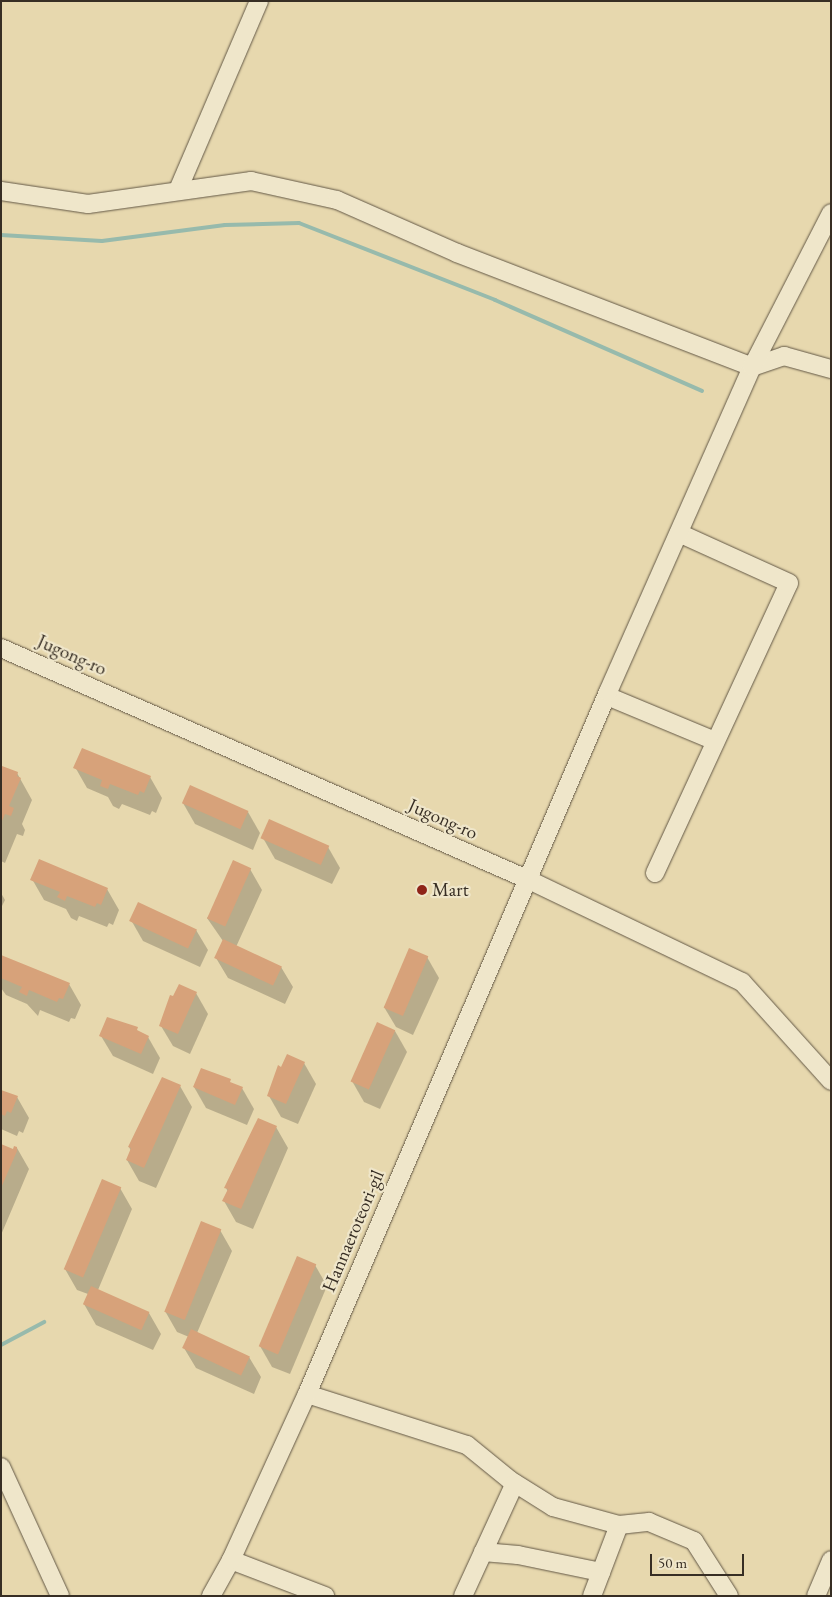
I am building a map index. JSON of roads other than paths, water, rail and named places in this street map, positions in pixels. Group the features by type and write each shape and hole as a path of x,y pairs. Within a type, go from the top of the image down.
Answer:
{"street":[{"path":"178,190 259,1"},
{"path":"1,191 88,204 251,181 337,200 457,253 752,367 784,356 831,370"},
{"name":"Hannaeroteori-gil","path":"211,1596 231,1560 307,1394 607,696 752,367 831,213"},
{"path":"655,873 789,583 679,533"},
{"name":"Jugong-ro","path":"1,648 528,880 742,982 831,1081"},
{"path":"607,696 715,741"},
{"path":"307,1394 467,1445 515,1484 553,1507 619,1525 649,1522 694,1541 729,1596"},
{"path":"1,1467 60,1596"},
{"path":"463,1596 515,1484"},
{"path":"592,1596 619,1525"},
{"path":"484,1552 518,1555 601,1572"},
{"path":"231,1560 325,1596"},
{"path":"816,1596 831,1560"}],"waterway":[{"path":"1,235 102,241 225,225 299,223 495,300 702,391"},
{"path":"1,1345 44,1322"}],"place":[{"name":"Mart","path":"422,890"}]}
